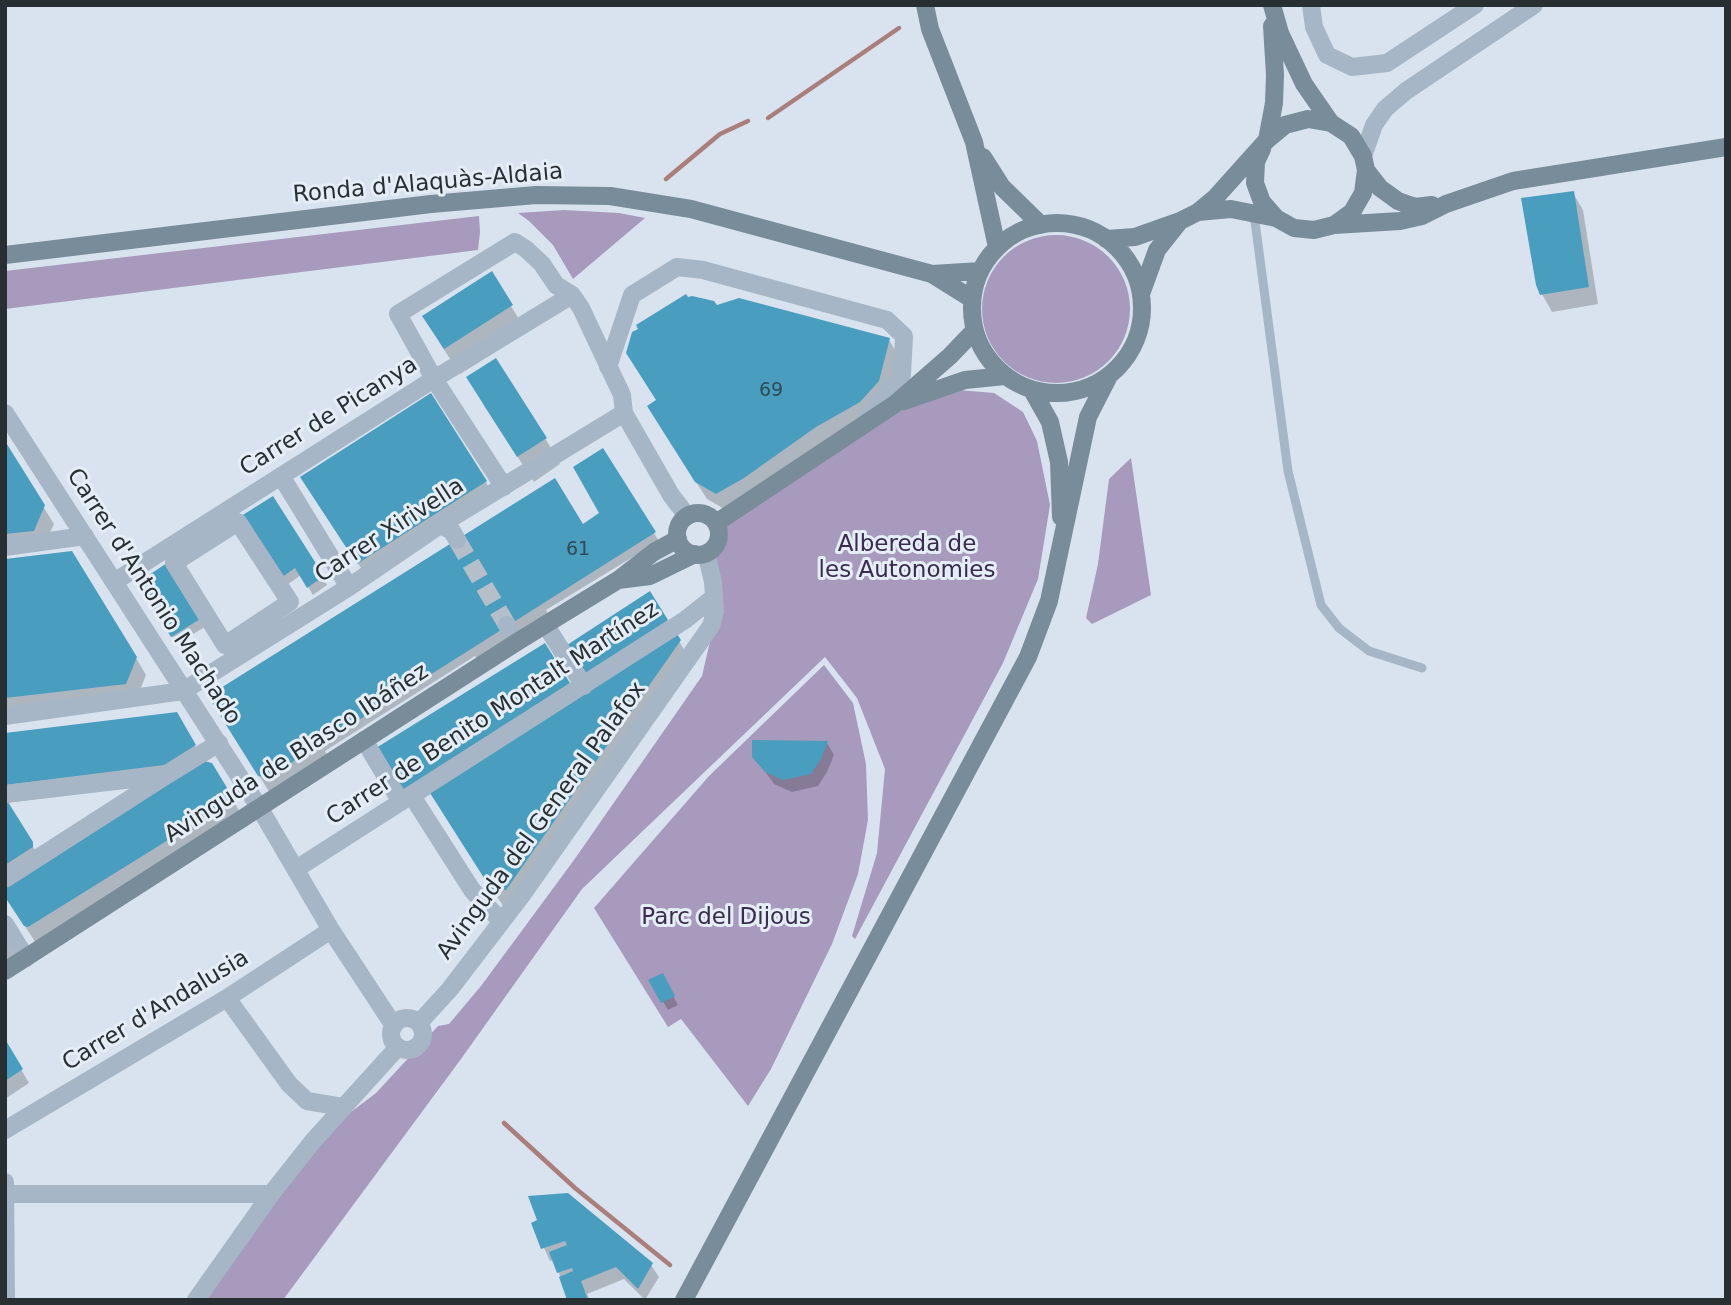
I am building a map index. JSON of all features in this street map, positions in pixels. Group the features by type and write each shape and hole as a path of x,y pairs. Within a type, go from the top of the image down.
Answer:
{"street":[{"path":"925,5 930,29 974,142 997,247"},
{"path":"1271,5 1291,60 1304,84 1331,123 1351,136 1380,188 1398,201 1415,207 1446,204"},
{"path":"1271,5 1274,103 1266,141 1256,162 1255,183 1262,202 1276,218"},
{"path":"1311,5 1314,27 1327,55 1352,67 1387,62 1475,5"},
{"path":"1334,225 1352,212 1363,193 1365,163 1374,125 1385,109 1406,91 1534,5"},
{"path":"1106,239 1135,237 1198,212 1215,198 1266,141 1285,125 1308,119 1331,123"},
{"path":"974,142 1002,187 1041,225"},
{"path":"1198,212 1231,209 1276,218 1294,228 1314,230 1334,225 1401,220 1422,216 1446,204 1513,181 1726,148"},
{"name":"Ronda d'Alaquàs-Aldaia","path":"5,256 431,204 536,195 610,196 691,209 932,274"},
{"path":"1141,294 1157,250 1180,221"},
{"path":"684,1300 1028,657 1049,601 1088,417 1109,376 1127,357 1135,342 1141,319 1141,294 1137,278 1119,250 1106,239 1075,225 1041,225 1018,233 997,247 980,271 972,299 974,331 986,356 1005,376 1032,390 1059,394 1085,389 1109,376"},
{"path":"504,487 434,379 398,314 515,242 542,264 556,285 572,295 581,308 622,395 624,413 671,495 687,516"},
{"path":"608,368 632,295 677,267 703,270 887,320 904,336 902,375 863,424"},
{"path":"932,274 980,271"},
{"path":"932,274 972,299"},
{"name":"Carrer de Picanya","path":"114,582 572,295"},
{"path":"716,523 895,404 974,331"},
{"path":"895,404 965,380 1005,376"},
{"path":"1032,390 1050,422 1059,462 1061,540"},
{"name":"Carrer d'Antonio Machado","path":"5,413 260,807 331,930 394,1026"},
{"name":"Carrer Xirivella","path":"183,691 349,587 440,525 624,413"},
{"path":"281,476 349,587"},
{"path":"704,514 716,523 719,538 713,549 701,554 686,550 678,539 679,527 687,516 704,514"},
{"path":"238,522 290,602 225,645 174,563 238,522"},
{"path":"440,525 452,531 457,540"},
{"path":"5,547 85,536"},
{"name":"Avinguda de Blasco Ibáñez","path":"5,971 678,539"},
{"name":"Avinguda de Blasco Ibáñez","path":"618,580 650,576 701,554"},
{"name":"Avinguda del General Palafox","path":"419,1023 450,989 530,884 711,626 715,611 712,573 701,554"},
{"name":"Carrer de Benito Montalt Martínez","path":"296,869 584,686 682,622 713,597"},
{"path":"682,622 691,626 700,643"},
{"path":"545,624 584,686"},
{"path":"507,625 517,642"},
{"path":"5,716 183,691"},
{"path":"364,740 472,890 501,921"},
{"path":"5,879 219,743"},
{"path":"5,794 167,775"},
{"path":"5,924 26,958"},
{"name":"Carrer d'Andalusia","path":"5,1130 227,998 331,930"},
{"path":"227,998 289,1084 307,1101 343,1107"},
{"path":"405,1018 419,1023 423,1035 420,1043 410,1049 398,1047 392,1037 394,1026 405,1018"},
{"path":"196,1300 271,1194 313,1141 398,1047"},
{"path":"5,1182 6,1300"},
{"path":"6,1194 271,1194"}],"lane":[{"path":"1254,214 1288,471 1321,605 1339,628 1369,651 1422,668"}],"green space":[{"path":"564,210 619,213 645,218 573,279 553,245 518,213"},
{"path":"479,216 478,250 5,309 5,271"},
{"path":"1056,235 1084,241 1097,247 1108,257 1118,268 1124,281 1130,309 1124,337 1118,350 1108,361 1097,371 1084,377 1056,383 1028,377 1015,371 1004,361 994,350 988,337 982,309 988,281 994,268 1004,257 1015,247 1028,241"},
{"name":"Albereda de les Autonomies","path":"958,390 994,393 1023,412 1037,441 1050,505 1038,579 1003,663 855,939 852,936 877,853 885,769 857,698 825,657 582,889 461,1059 283,1300 198,1300 313,1141 376,1093 438,1026 449,1024 481,986 574,860 702,676 718,607 713,559 725,544 728,534 726,525 899,411"},
{"path":"1131,458 1151,595 1092,624 1086,618 1098,564 1109,479"},
{"name":"Parc del Dijous","path":"824,665 853,703 866,764 868,820 858,874 832,944 771,1069 748,1106 681,1019 668,1027 594,908 709,776"}],"building":[{"path":"1574,191 1589,287 1540,295 1521,198"},
{"path":"492,271 513,305 444,349 422,316"},
{"path":"686,294 688,297 714,301 717,305 739,298 890,338 879,381 860,402 816,427 744,478 716,494 695,482 647,406 656,400 626,353 632,332 638,329 636,325"},
{"path":"496,358 547,438 517,457 466,377"},
{"path":"431,393 487,481 357,564 300,477"},
{"path":"5,441 45,505 34,531 5,534"},
{"path":"603,448 656,532 267,778 258,776 208,696 555,478 583,524 599,513 573,467"},
{"path":"273,496 324,576 307,588 295,568 278,580 238,518"},
{"path":"72,551 137,657 126,684 5,698 5,559"},
{"path":"170,561 205,616 171,637 137,583"},
{"path":"650,591 668,620 585,673 567,645"},
{"path":"677,634 681,640 506,890 491,889 430,793"},
{"path":"545,643 570,683 402,790 376,748"},
{"path":"177,712 196,745 164,765 5,785 5,733"},
{"path":"752,740 828,741 811,774 783,780 765,772 752,757"},
{"path":"204,761 212,763 232,796 231,801 28,927 24,926 5,897 6,887"},
{"path":"8,802 33,842 33,847 5,865 5,803"},
{"path":"663,973 675,996 661,1003 648,980"},
{"path":"5,1039 23,1069 5,1081"},
{"path":"568,1193 653,1263 638,1289 616,1267 581,1281 588,1300 567,1300 559,1277 573,1271 572,1268 557,1273 549,1252 567,1245 565,1241 541,1249 531,1223 537,1220 528,1196"}],"waterway":[{"path":"768,118 899,28"},
{"path":"666,179 720,134 748,121"},
{"path":"504,1123 575,1188 670,1265"}],"tunnel":[{"path":"457,540 507,625"}]}
